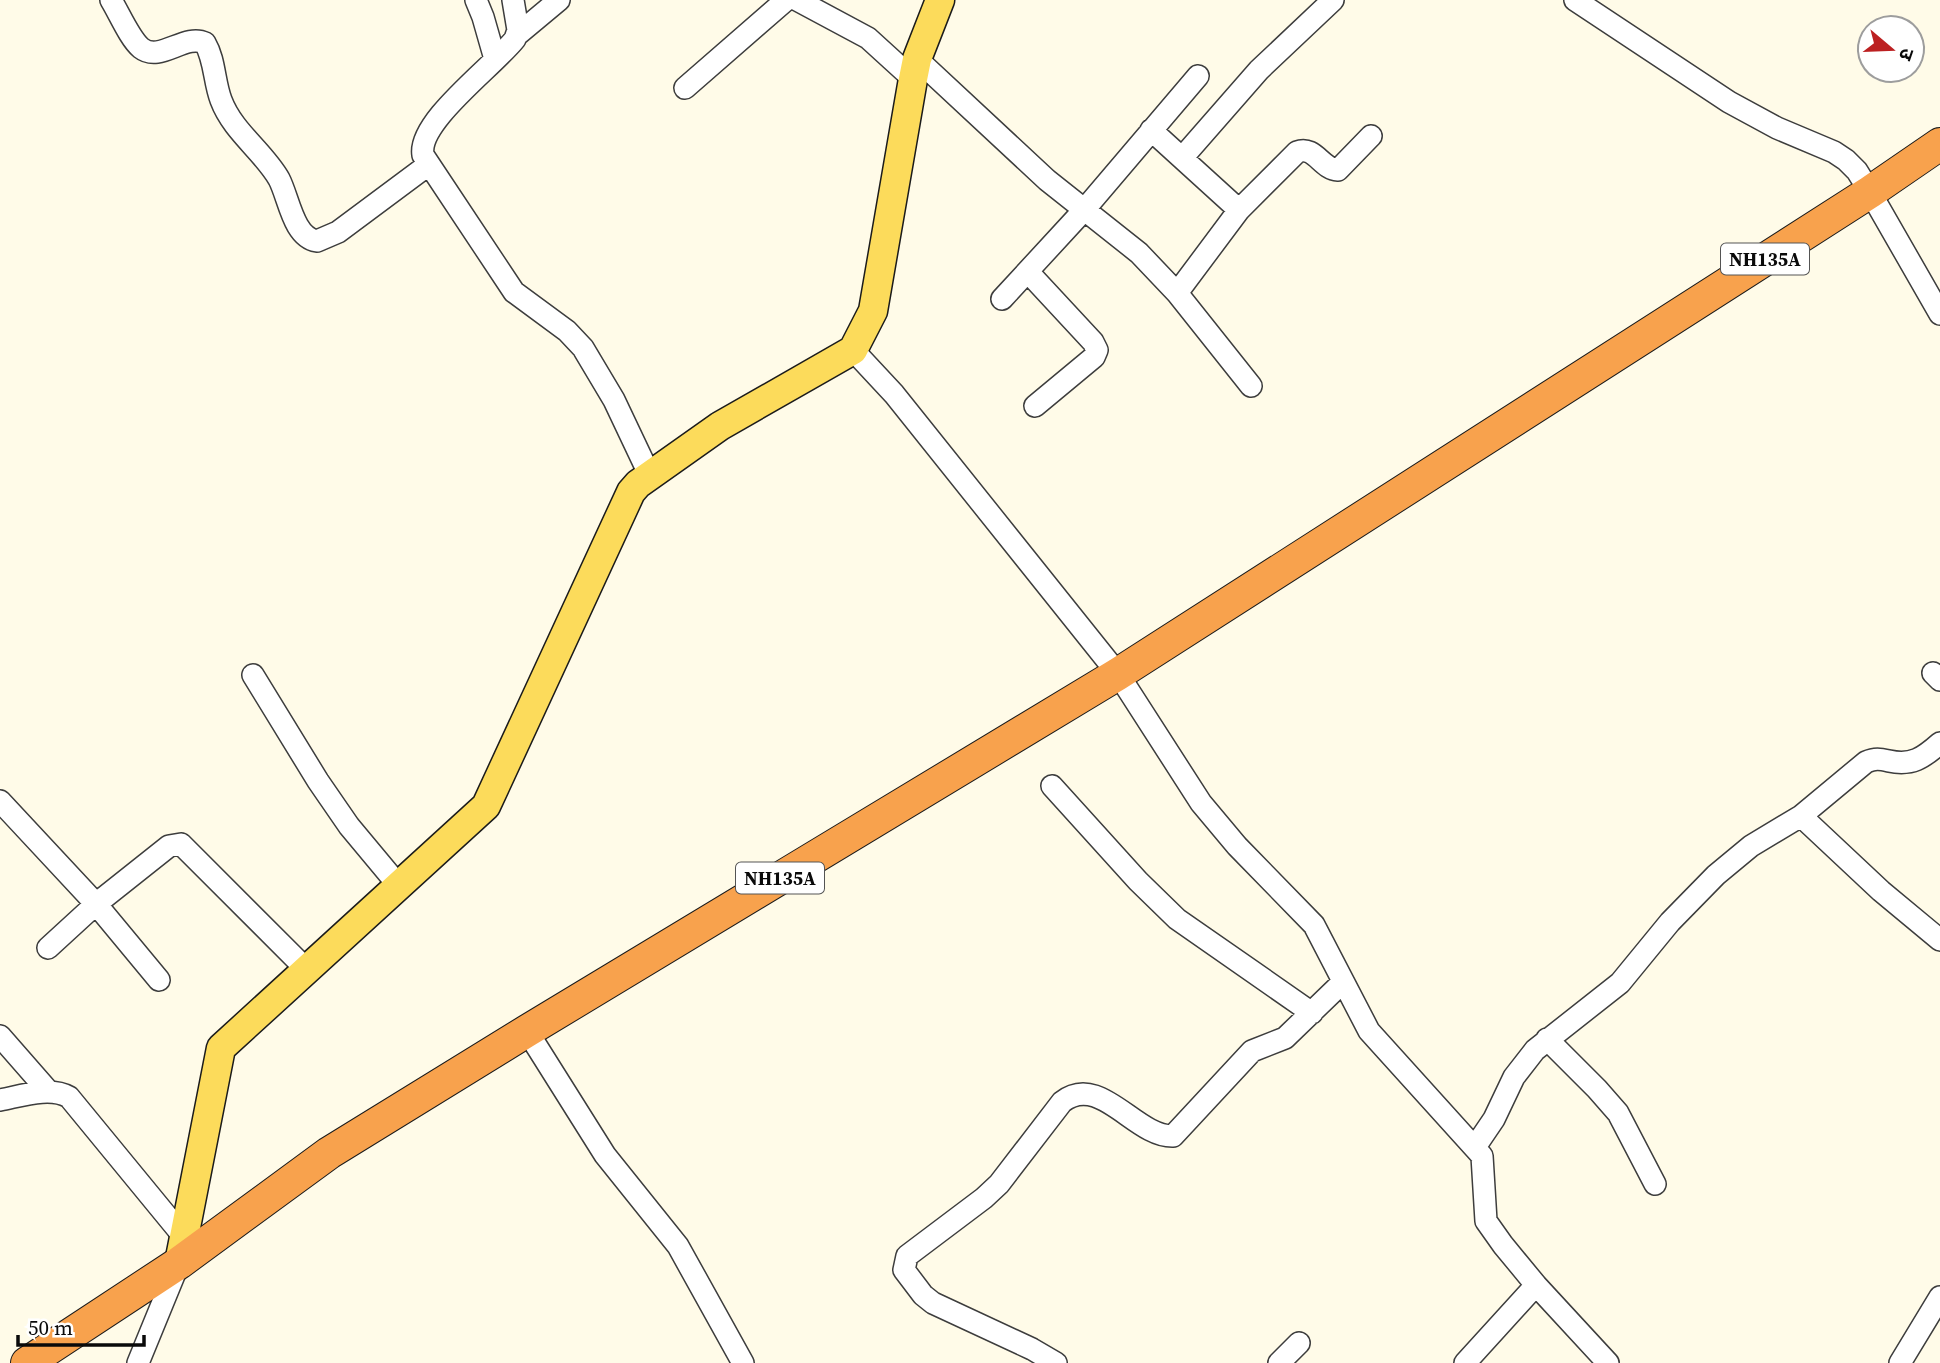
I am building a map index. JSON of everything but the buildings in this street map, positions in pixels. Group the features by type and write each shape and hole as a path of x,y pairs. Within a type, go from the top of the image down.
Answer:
{"highway":[{"name":"NH135A","path":"27,1363 181,1250 329,1153 1118,674 1870,192 1940,144"}],"main road":[{"path":"181,1250 221,1048 486,807 631,492 720,426 853,350 873,311 915,69 940,0"}],"street":[{"path":"111,0 144,50 160,51 194,40 205,43 220,99 226,111 278,177 300,230 308,239 317,241 338,232 428,165"},
{"path":"476,0 495,59"},
{"path":"513,0 518,23 517,35"},
{"path":"559,0 517,35 442,113 425,136 422,149 428,165 514,292 567,331 588,356 614,400 645,480"},
{"path":"684,88 786,0"},
{"path":"797,0 861,34 915,69 1139,253 1177,293 1251,386"},
{"path":"1182,158 1259,70 1333,0"},
{"path":"1575,0 1729,102 1777,128 1834,152 1857,171 1940,314"},
{"path":"1002,299 1084,210 1198,76"},
{"path":"1151,130 1239,210"},
{"path":"1177,293 1239,210 1300,150 1310,151 1331,170 1338,170 1371,136"},
{"path":"1027,272 1093,342 1097,350 1094,357 1035,406"},
{"path":"853,350 894,394 1118,674 1201,803 1237,846 1314,925 1369,1031 1482,1156 1486,1221 1536,1285 1608,1363"},
{"path":"253,675 341,815 399,886"},
{"path":"1475,1147 1494,1119 1524,1062 1547,1039 1620,983 1670,922 1716,875 1751,846 1801,816 1866,762 1879,759 1910,763 1925,757 1940,743"},
{"path":"1052,786 1138,881 1177,919 1312,1013"},
{"path":"0,801 96,904 159,980"},
{"path":"1801,816 1881,891 1940,940"},
{"path":"48,948 96,904 169,846 181,844 307,970"},
{"path":"1056,1363 933,1303 923,1295 904,1270 907,1256 999,1184 1070,1095 1079,1092 1096,1096 1159,1133 1173,1136 1252,1051 1285,1038 1343,982"},
{"path":"527,1031 605,1155 678,1246 742,1363"},
{"path":"0,1036 49,1092"},
{"path":"1547,1039 1618,1113 1655,1184"},
{"path":"0,1100 49,1092 60,1092 69,1097 181,1250 146,1360"},
{"path":"1465,1363 1536,1285"},
{"path":"1900,1363 1940,1297"},
{"path":"1279,1363 1299,1343"}]}
